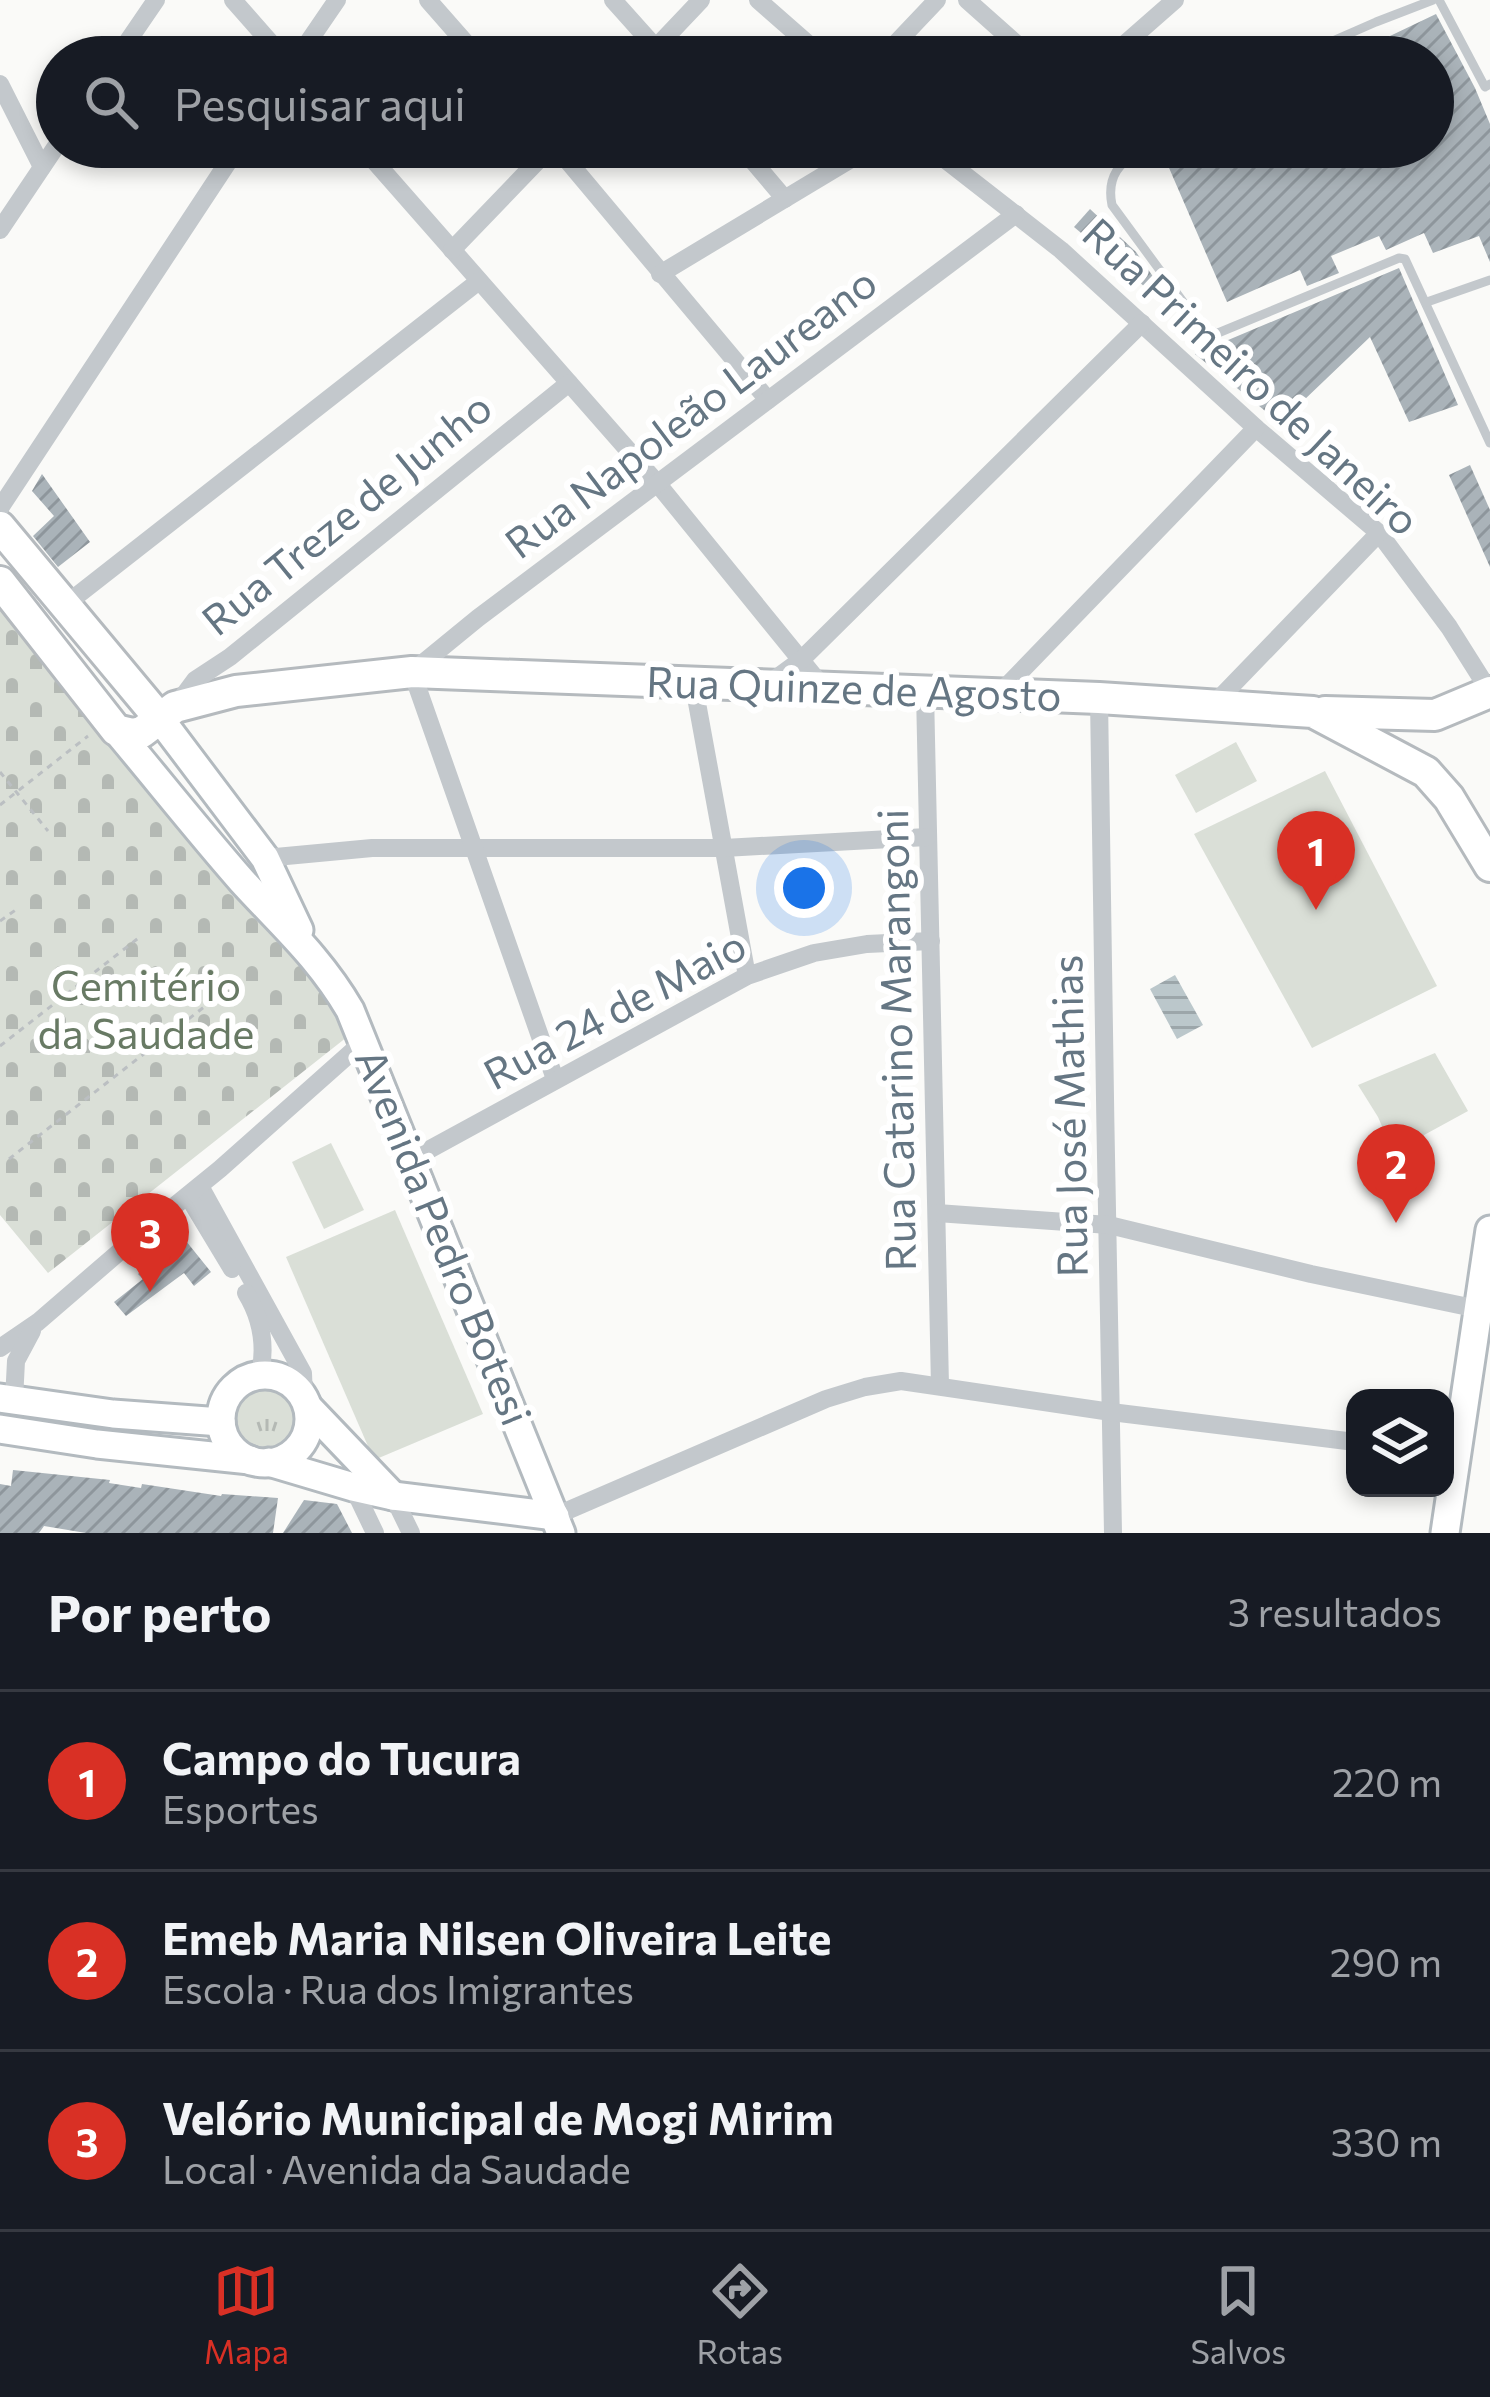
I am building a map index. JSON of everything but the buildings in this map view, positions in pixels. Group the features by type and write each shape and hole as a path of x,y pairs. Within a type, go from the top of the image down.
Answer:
{"main road":[{"name":"Avenida Pedro Botesi","path":"0,526 65,605 168,713 265,858 308,950"},
{"name":"Avenida Pedro Botesi","path":"0,582 103,732 330,976 364,1041 558,1524"},
{"name":"Rua Quinze de Agosto","path":"103,732 142,732 168,713 236,691 412,672 1099,698 1313,712 1426,772 1449,798 1490,866"},
{"path":"1313,712 1435,715 1490,692"},
{"path":"1426,772 1435,715"},
{"path":"1454,1433 1490,1230"},
{"path":"306,1403 305,1437 284,1458 260,1461 230,1445 221,1422 227,1396 236,1386 260,1375 287,1381 393,1496"},
{"path":"7,1399 221,1422"},
{"path":"0,1429 260,1461 393,1496 558,1524"},
{"path":"1445,1533 1447,1497"}],"street":[{"path":"131,36 156,0"},
{"path":"233,0 265,36"},
{"path":"312,36 337,0"},
{"path":"428,0 460,36"},
{"path":"613,0 642,36"},
{"path":"758,0 799,36"},
{"path":"904,36 937,0"},
{"path":"968,0 1008,36"},
{"path":"1134,36 1175,0"},
{"path":"671,36 699,1"},
{"path":"0,84 36,155"},
{"path":"0,230 41,168"},
{"path":"0,508 224,168"},
{"path":"380,168 658,484 822,686"},
{"path":"452,250 532,168"},
{"path":"571,168 768,400"},
{"path":"759,168 785,199"},
{"path":"660,274 836,168"},
{"name":"Rua Primeiro de Janeiro","path":"962,168 1379,532 1490,692"},
{"name":"Rua Napoleão Laureano","path":"412,672 1016,214"},
{"path":"65,605 479,280"},
{"path":"766,685 801,660 1142,323"},
{"name":"Rua Treze de Junho","path":"168,713 196,680 569,382"},
{"path":"999,694 1256,428"},
{"path":"1214,704 1379,532"},
{"path":"230,657 236,691"},
{"path":"412,672 555,1079"},
{"path":"693,682 748,976"},
{"name":"Rua Catarino Marangoni","path":"925,692 940,1387"},
{"name":"Rua José Mathias","path":"1099,698 1113,1533"},
{"path":"265,858 372,848 724,848 927,837"},
{"name":"Rua 24 de Maio","path":"412,1159 748,976 814,952 931,941"},
{"path":"0,1348 38,1322 194,1191 364,1041"},
{"path":"194,1191 253,1304 265,1354 260,1375"},
{"path":"194,1191 303,1373 306,1403"},
{"path":"937,1213 1108,1225 1478,1309"},
{"path":"7,1399 16,1361 38,1322"},
{"path":"558,1524 826,1400 901,1381 1346,1441"},
{"path":"353,1487 375,1533"},
{"path":"393,1496 411,1533"}],"lane":[{"path":"1344,36 1436,0 1488,85 1490,99"},
{"path":"1117,168 1109,190 1112,205 1203,329 1218,333 1406,259 1490,443"},
{"path":"1427,302 1490,280"},
{"path":"1477,414 1490,409"}],"path":[{"path":"0,805 103,732"},
{"path":"0,772 48,831"},
{"path":"0,921 17,909"},
{"path":"0,1046 141,936"},
{"path":"9,1159 213,1000"}],"green space":[{"name":"Cemitério da Saudade","path":"0,602 340,1010 347,1037 48,1273 0,1215"},
{"path":"1236,742 1257,781 1196,813 1175,775"},
{"path":"1325,771 1437,986 1312,1048 1194,834"},
{"path":"1435,1053 1468,1111 1393,1152 1358,1085"},
{"path":"331,1143 364,1210 324,1229 292,1162"},
{"path":"395,1210 483,1414 374,1460 286,1257"},
{"path":"267,1384 292,1394 302,1419 292,1444 267,1454 242,1444 232,1419 242,1394"}],"shaded area":[{"path":"1175,975 1203,1025 1177,1039 1150,989"}],"place":[{"name":"Campo do Tucura","path":"1316,910"},
{"name":"Emeb Maria Nilsen Oliveira Leite","path":"1396,1223"},
{"name":"Velório Municipal de Mogi Mirim","path":"150,1292"}]}
